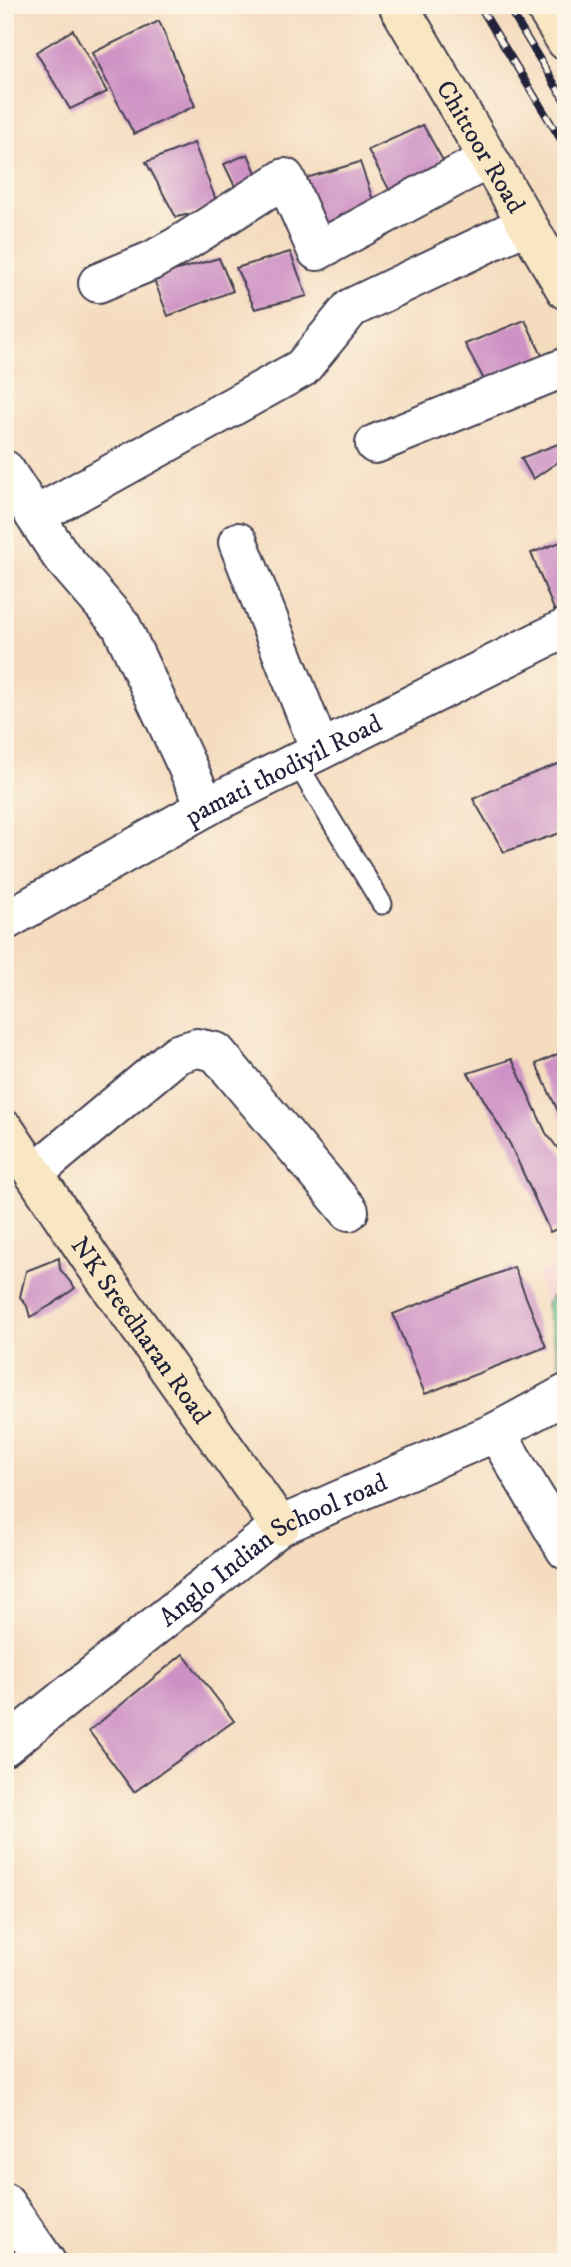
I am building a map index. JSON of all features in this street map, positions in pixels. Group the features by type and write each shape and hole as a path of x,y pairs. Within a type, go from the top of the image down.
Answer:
{"street":[{"name":"Chittoor Road","path":"398,5 566,290"},
{"path":"544,5 566,40"},
{"path":"98,283 151,261 178,246 285,178 317,251 488,159"},
{"path":"35,516 302,368 351,308 527,223"},
{"path":"375,444 566,367"},
{"path":"5,470 61,556 121,625 206,807"},
{"path":"237,542 308,756"},
{"name":"pamati thodiyil Road","path":"5,921 206,807 566,628"},
{"path":"34,1172 177,1054 197,1048 216,1052 349,1211"},
{"name":"NK Sreedharan Road","path":"5,1130 91,1259 280,1526"},
{"name":"Anglo Indian School road","path":"5,1746 280,1526 496,1432 566,1394"},
{"path":"496,1432 566,1550"},
{"path":"5,2203 46,2262"}],"lane":[{"path":"308,756 382,904"}],"shaded area":[{"path":"566,1259 566,1378 564,1379 537,1275"}],"green space":[{"path":"566,1280 566,1362 560,1365 546,1304"}],"building":[{"path":"159,21 195,106 134,134 92,53"},
{"path":"73,30 107,92 70,109 36,52"},
{"path":"423,125 445,164 391,193 368,150"},
{"path":"194,143 219,208 176,217 146,162"},
{"path":"248,154 262,187 239,195 224,164"},
{"path":"360,162 374,203 321,228 303,179"},
{"path":"290,252 307,296 255,309 236,268"},
{"path":"219,258 233,291 168,316 153,277"},
{"path":"525,320 548,368 490,391 465,344"},
{"path":"566,441 566,482 558,462 533,479 521,458"},
{"path":"566,540 566,605 555,612 531,553"},
{"path":"566,761 566,831 504,852 473,799"},
{"path":"566,1050 566,1120 563,1122 536,1064"},
{"path":"512,1059 546,1133 566,1159 566,1225 550,1232 510,1144 468,1073"},
{"path":"59,1258 60,1269 75,1288 30,1317 27,1306 20,1297 26,1271"},
{"path":"514,1267 546,1347 425,1394 393,1314"},
{"path":"183,1654 234,1721 134,1792 89,1731"}],"railway":[{"path":"479,5 566,148"},
{"path":"507,5 566,103"}]}
